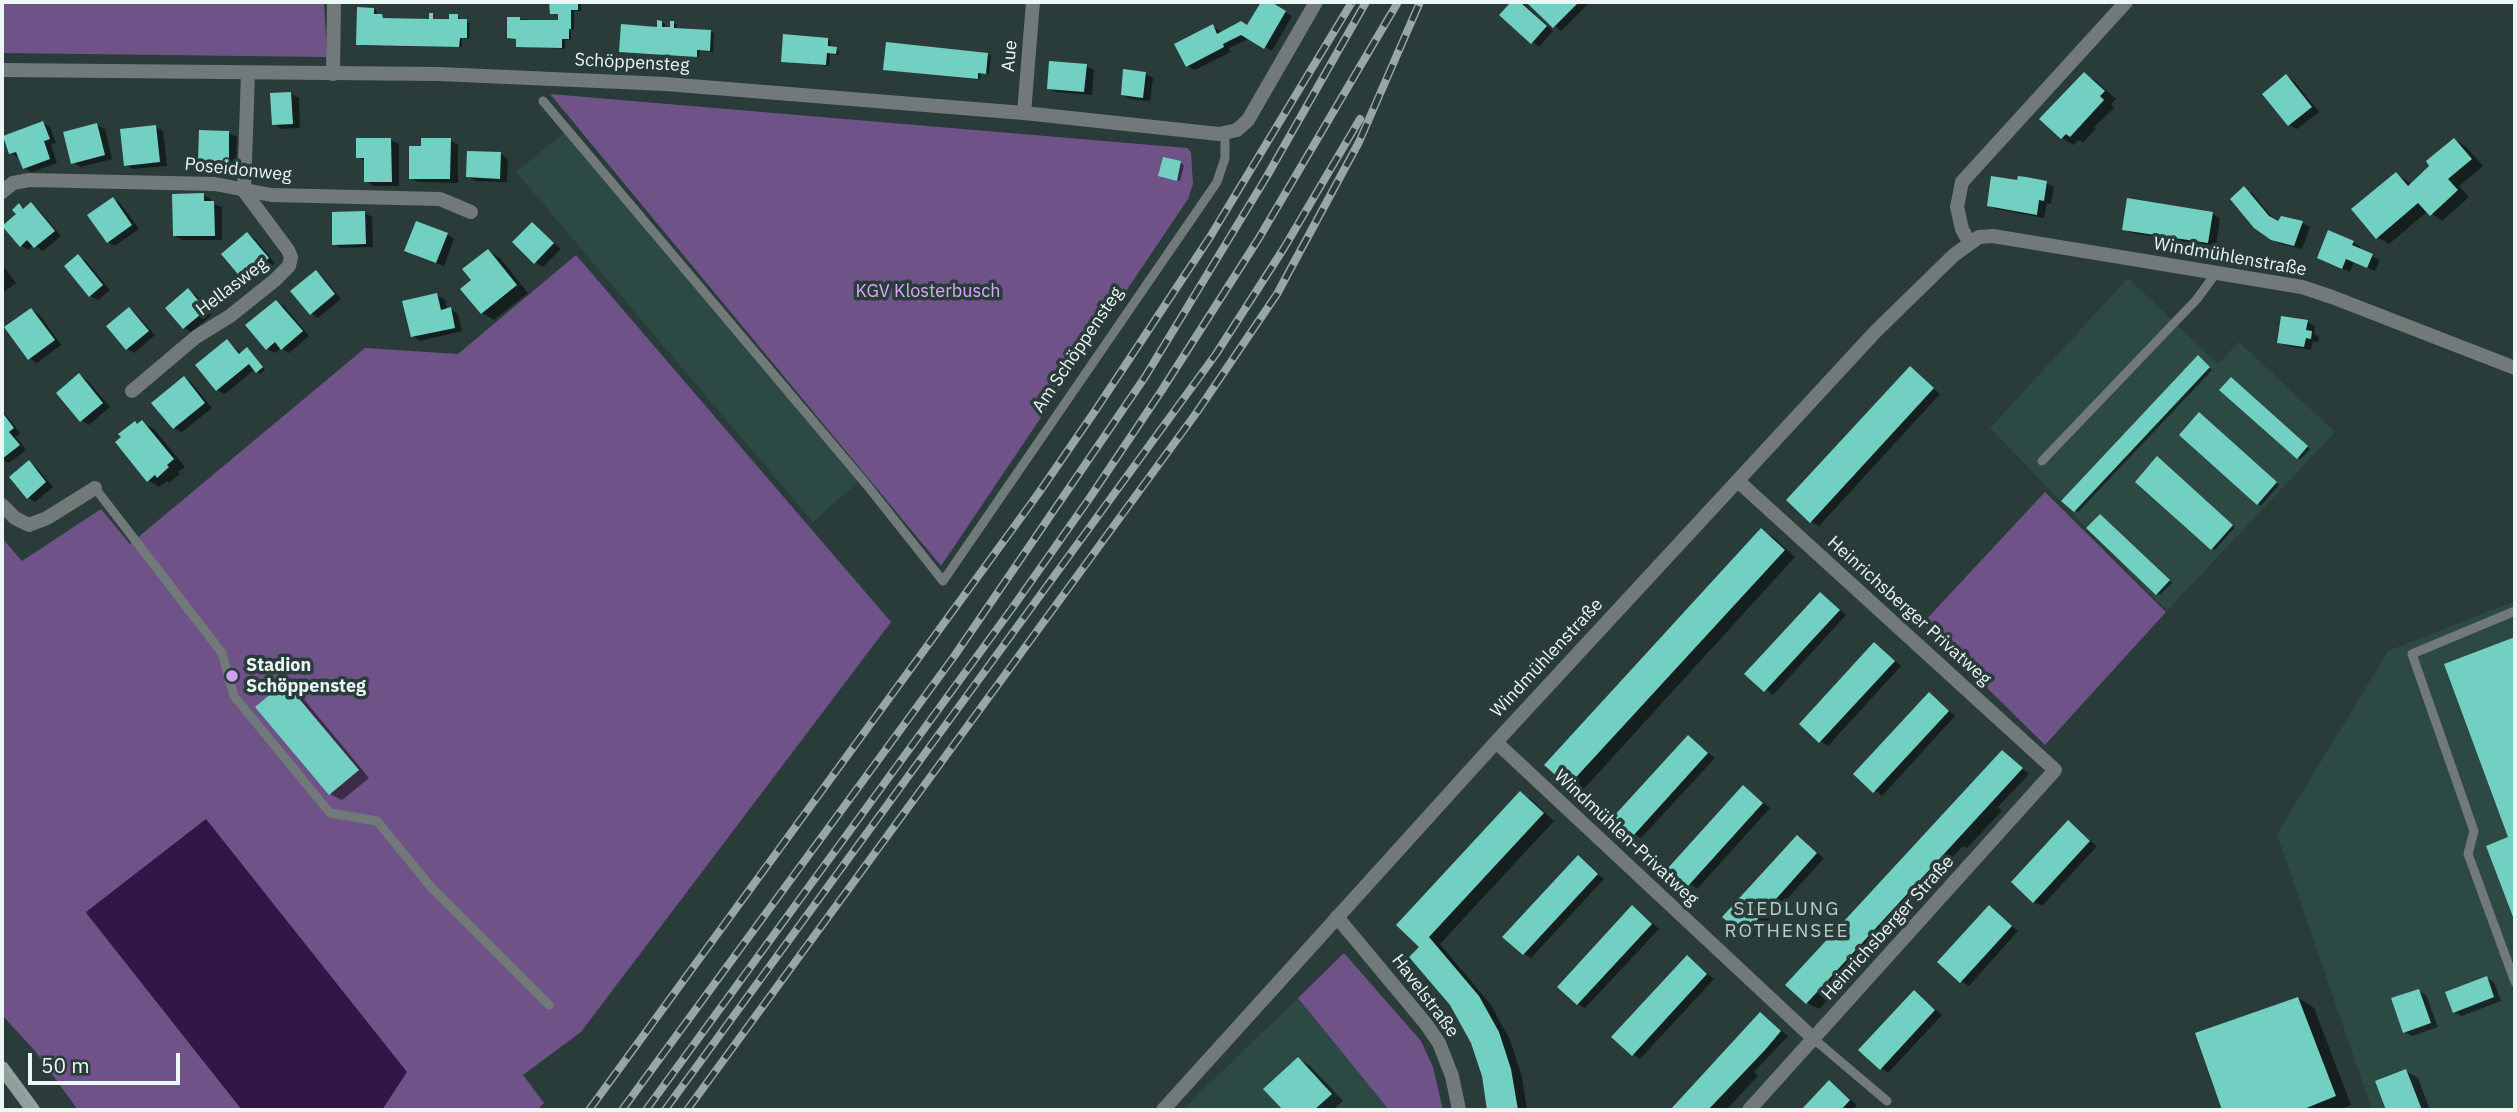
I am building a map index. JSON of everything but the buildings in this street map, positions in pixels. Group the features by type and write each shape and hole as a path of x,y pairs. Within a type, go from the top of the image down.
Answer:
{"main road":[{"path":"2,1068 33,1110"}],"street":[{"path":"333,74 334,2"},
{"name":"Aue","path":"1024,113 1034,2"},
{"path":"1225,133 1237,130 1251,115 1317,2"},
{"path":"1969,242 1962,229 1957,207 1962,182 2126,2"},
{"name":"Schöppensteg","path":"2,70 491,76 666,84 1024,113 1225,133"},
{"path":"244,191 248,73"},
{"name":"Poseidonweg","path":"2,192 13,183 29,180 215,184 271,195 440,199 471,212"},
{"name":"Hellasweg","path":"132,391 196,337 248,302 289,266 291,257 288,250 244,191"},
{"name":"Windmühlenstraße","path":"1163,1110 1496,742 1876,331 1969,242 1979,236 1993,236 2287,284 2332,297 2515,368"},
{"name":"Heinrichsberger Privatweg","path":"1738,481 2055,770"},
{"path":"2,505 15,519 29,525 47,518 94,488"},
{"name":"Windmühlen-Privatweg","path":"1496,742 1815,1040"},
{"name":"Heinrichsberger Straße","path":"1749,1110 1815,1040 2055,770"},
{"name":"Havelstraße","path":"1337,917 1439,1043 1452,1076 1459,1110"}],"lane":[{"name":"Am Schöppensteg","path":"543,100 866,484 943,581 1217,182 1225,158 1225,133"},
{"path":"2042,461 2197,299 2216,273"},
{"path":"94,488 222,653 234,696 330,813 377,821 431,887 549,1005"},
{"path":"2515,611 2412,654 2474,831 2468,854 2515,982"},
{"name":"Windmühlen-Privatweg","path":"1815,1040 1887,1101"}],"shaded area":[{"path":"565,132 858,482 813,522 516,172"},
{"path":"2128,278 2218,364 2239,342 2335,432 2167,611 1990,428"},
{"path":"2515,601 2515,1110 2372,1110 2277,834 2388,651"},
{"path":"206,819 407,1072 382,1110 242,1110 86,912"},
{"path":"1298,998 1389,1110 1182,1110"}],"green space":[{"path":"2,2 324,2 327,57 2,53"},
{"name":"KGV Klosterbusch","path":"550,94 1187,148 1191,152 1193,184 1188,199 941,566"},
{"path":"576,255 891,622 581,1032 523,1075 544,1103 537,1110 382,1110 406,1071 86,913 242,1110 78,1110 35,1051 2,1015 2,538 22,561 101,509 130,544 365,348 458,354"},
{"path":"2045,492 2166,612 2045,745 1922,624"},
{"path":"1344,953 1421,1041 1433,1067 1443,1110 1389,1110 1298,998"}],"tram line":[{"path":"2,1061 39,1110"}],"railway":[{"path":"589,1110 1038,494 1210,237 1352,2"},
{"path":"622,1110 955,655 1145,377 1267,176 1366,2"},
{"path":"646,1110 1089,499 1259,238 1398,2"},
{"path":"687,1110 1197,412 1277,294 1359,142 1420,2"},
{"path":"665,1110 1216,354 1284,248 1360,119"}],"place":[{"name":"Stadion Schöppensteg","path":"232,676"}],"district":[{"name":"SIEDLUNG ROTHENSEE","path":"1787,921"}]}
